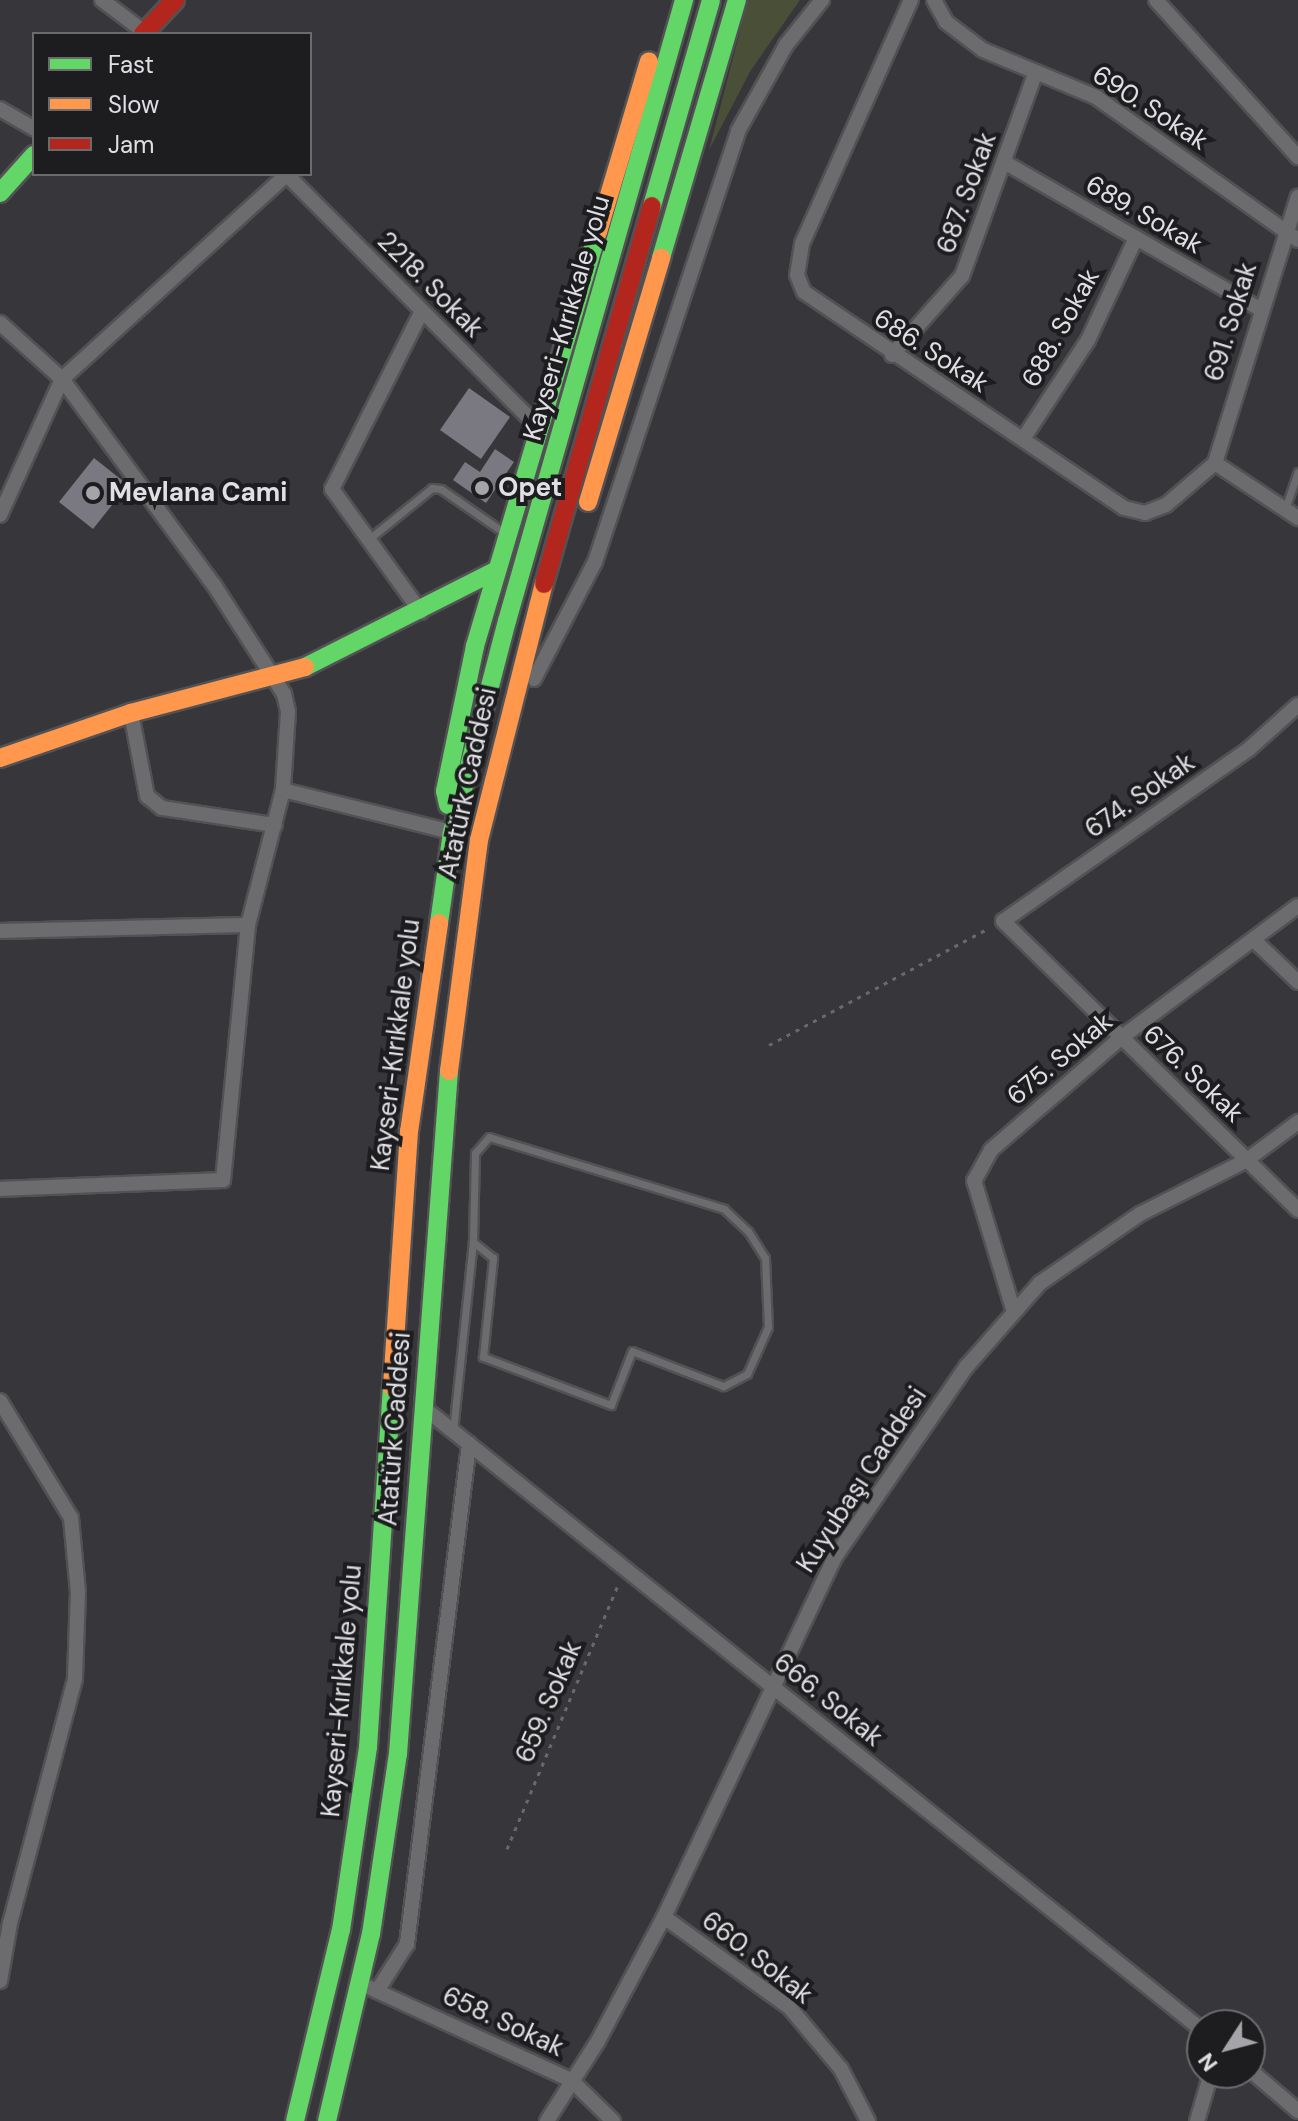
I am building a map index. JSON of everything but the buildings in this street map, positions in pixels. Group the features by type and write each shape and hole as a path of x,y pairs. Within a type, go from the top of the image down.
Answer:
{"main road":[{"path":"146,32 175,0"},
{"path":"452,832 445,791 475,646 667,0"},
{"name":"Kayseri-Kırıkkale yolu","path":"295,2121 341,1930 368,1747 409,1132 432,946 452,832 507,621 684,0"},
{"name":"Atatürk Caddesi","path":"327,2121 369,1987 398,1754 441,1129 479,840 520,669 711,0"},
{"path":"479,840 499,796 737,0"},
{"path":"0,193 32,157"},
{"path":"0,758 131,713 273,678 326,659 497,570"}],"street":[{"path":"102,0 144,32"},
{"path":"534,679 595,562 738,131 778,57 822,0"},
{"name":"686. Sokak","path":"911,0 798,258 804,292 892,355 1124,508 1145,513 1166,505 1215,463"},
{"name":"690. Sokak","path":"934,0 946,22 962,36 1096,97 1298,240"},
{"path":"1156,0 1298,157"},
{"name":"687. Sokak","path":"892,355 962,276 1036,72"},
{"path":"0,109 32,128"},
{"name":"689. Sokak","path":"1004,162 1260,309"},
{"path":"0,515 62,379 284,176"},
{"name":"2218. Sokak","path":"288,176 541,430"},
{"name":"691. Sokak","path":"1215,463 1285,228 1298,197"},
{"name":"688. Sokak","path":"1023,439 1088,340 1136,238"},
{"path":"421,612 332,489 422,311"},
{"path":"0,323 62,379 214,585 273,678 288,712 283,790 248,925 223,1180 0,1189"},
{"path":"1215,463 1298,518"},
{"name":"674. Sokak","path":"1003,921 1249,749 1298,705"},
{"path":"131,713 147,796 162,808 275,825"},
{"path":"283,790 452,832"},
{"name":"675. Sokak","path":"1013,1309 974,1181 991,1150 1122,1037 1256,942 1298,906"},
{"name":"676. Sokak","path":"1003,921 1298,1210"},
{"path":"0,931 248,925"},
{"path":"1256,942 1298,982"},
{"name":"Kuyubaşı Caddesi","path":"547,2121 598,2041 664,1917 835,1557 967,1366 1013,1309 1040,1283 1140,1214 1247,1160 1298,1122"},
{"path":"0,1401 71,1518 78,1592 75,1679 10,1923 0,1981"},
{"name":"666. Sokak","path":"424,1408 1186,2017"},
{"path":"369,1987 407,1944 469,1444"},
{"path":"0,1904 10,1923"},
{"name":"660. Sokak","path":"664,1917 790,2008 841,2069 868,2121"},
{"name":"658. Sokak","path":"369,1987 571,2080 613,2121"},
{"path":"1266,2084 1298,2111"},
{"path":"1197,2121 1206,2089"}],"lane":[{"path":"1285,509 1298,472"},
{"path":"369,539 432,488 441,489 508,535"},
{"path":"453,1431 473,1242 475,1153 489,1137 724,1209 748,1231 765,1258 768,1327 747,1374 723,1386 632,1351 611,1405 483,1357 493,1258 473,1242"}],"path":[{"path":"769,1045 1003,921"},
{"name":"659. Sokak","path":"507,1849 625,1568"}],"green space":[{"path":"748,0 800,0 751,70 709,150"}],"traffic: fast":[{"path":"439,923 452,832 507,621 684,0"},
{"path":"652,206 711,0"},
{"path":"661,258 737,0"},
{"path":"0,193 32,157"},
{"path":"448,805 445,791 475,646 598,232"},
{"path":"305,667 497,570"},
{"path":"327,2121 371,1934 398,1754 449,1071"},
{"path":"295,2121 341,1930 368,1747 392,1387"}],"traffic: slow":[{"path":"598,232 649,61"},
{"path":"588,502 661,258"},
{"path":"449,1071 479,840 544,584"},
{"path":"0,758 131,713 305,667"},
{"path":"392,1387 409,1132 439,923"}],"traffic: jam":[{"path":"145,32 175,0"},
{"path":"544,584 652,206"}],"place":[{"name":"Opet","path":"482,488"},
{"name":"Mevlana Cami","path":"93,493"}]}
